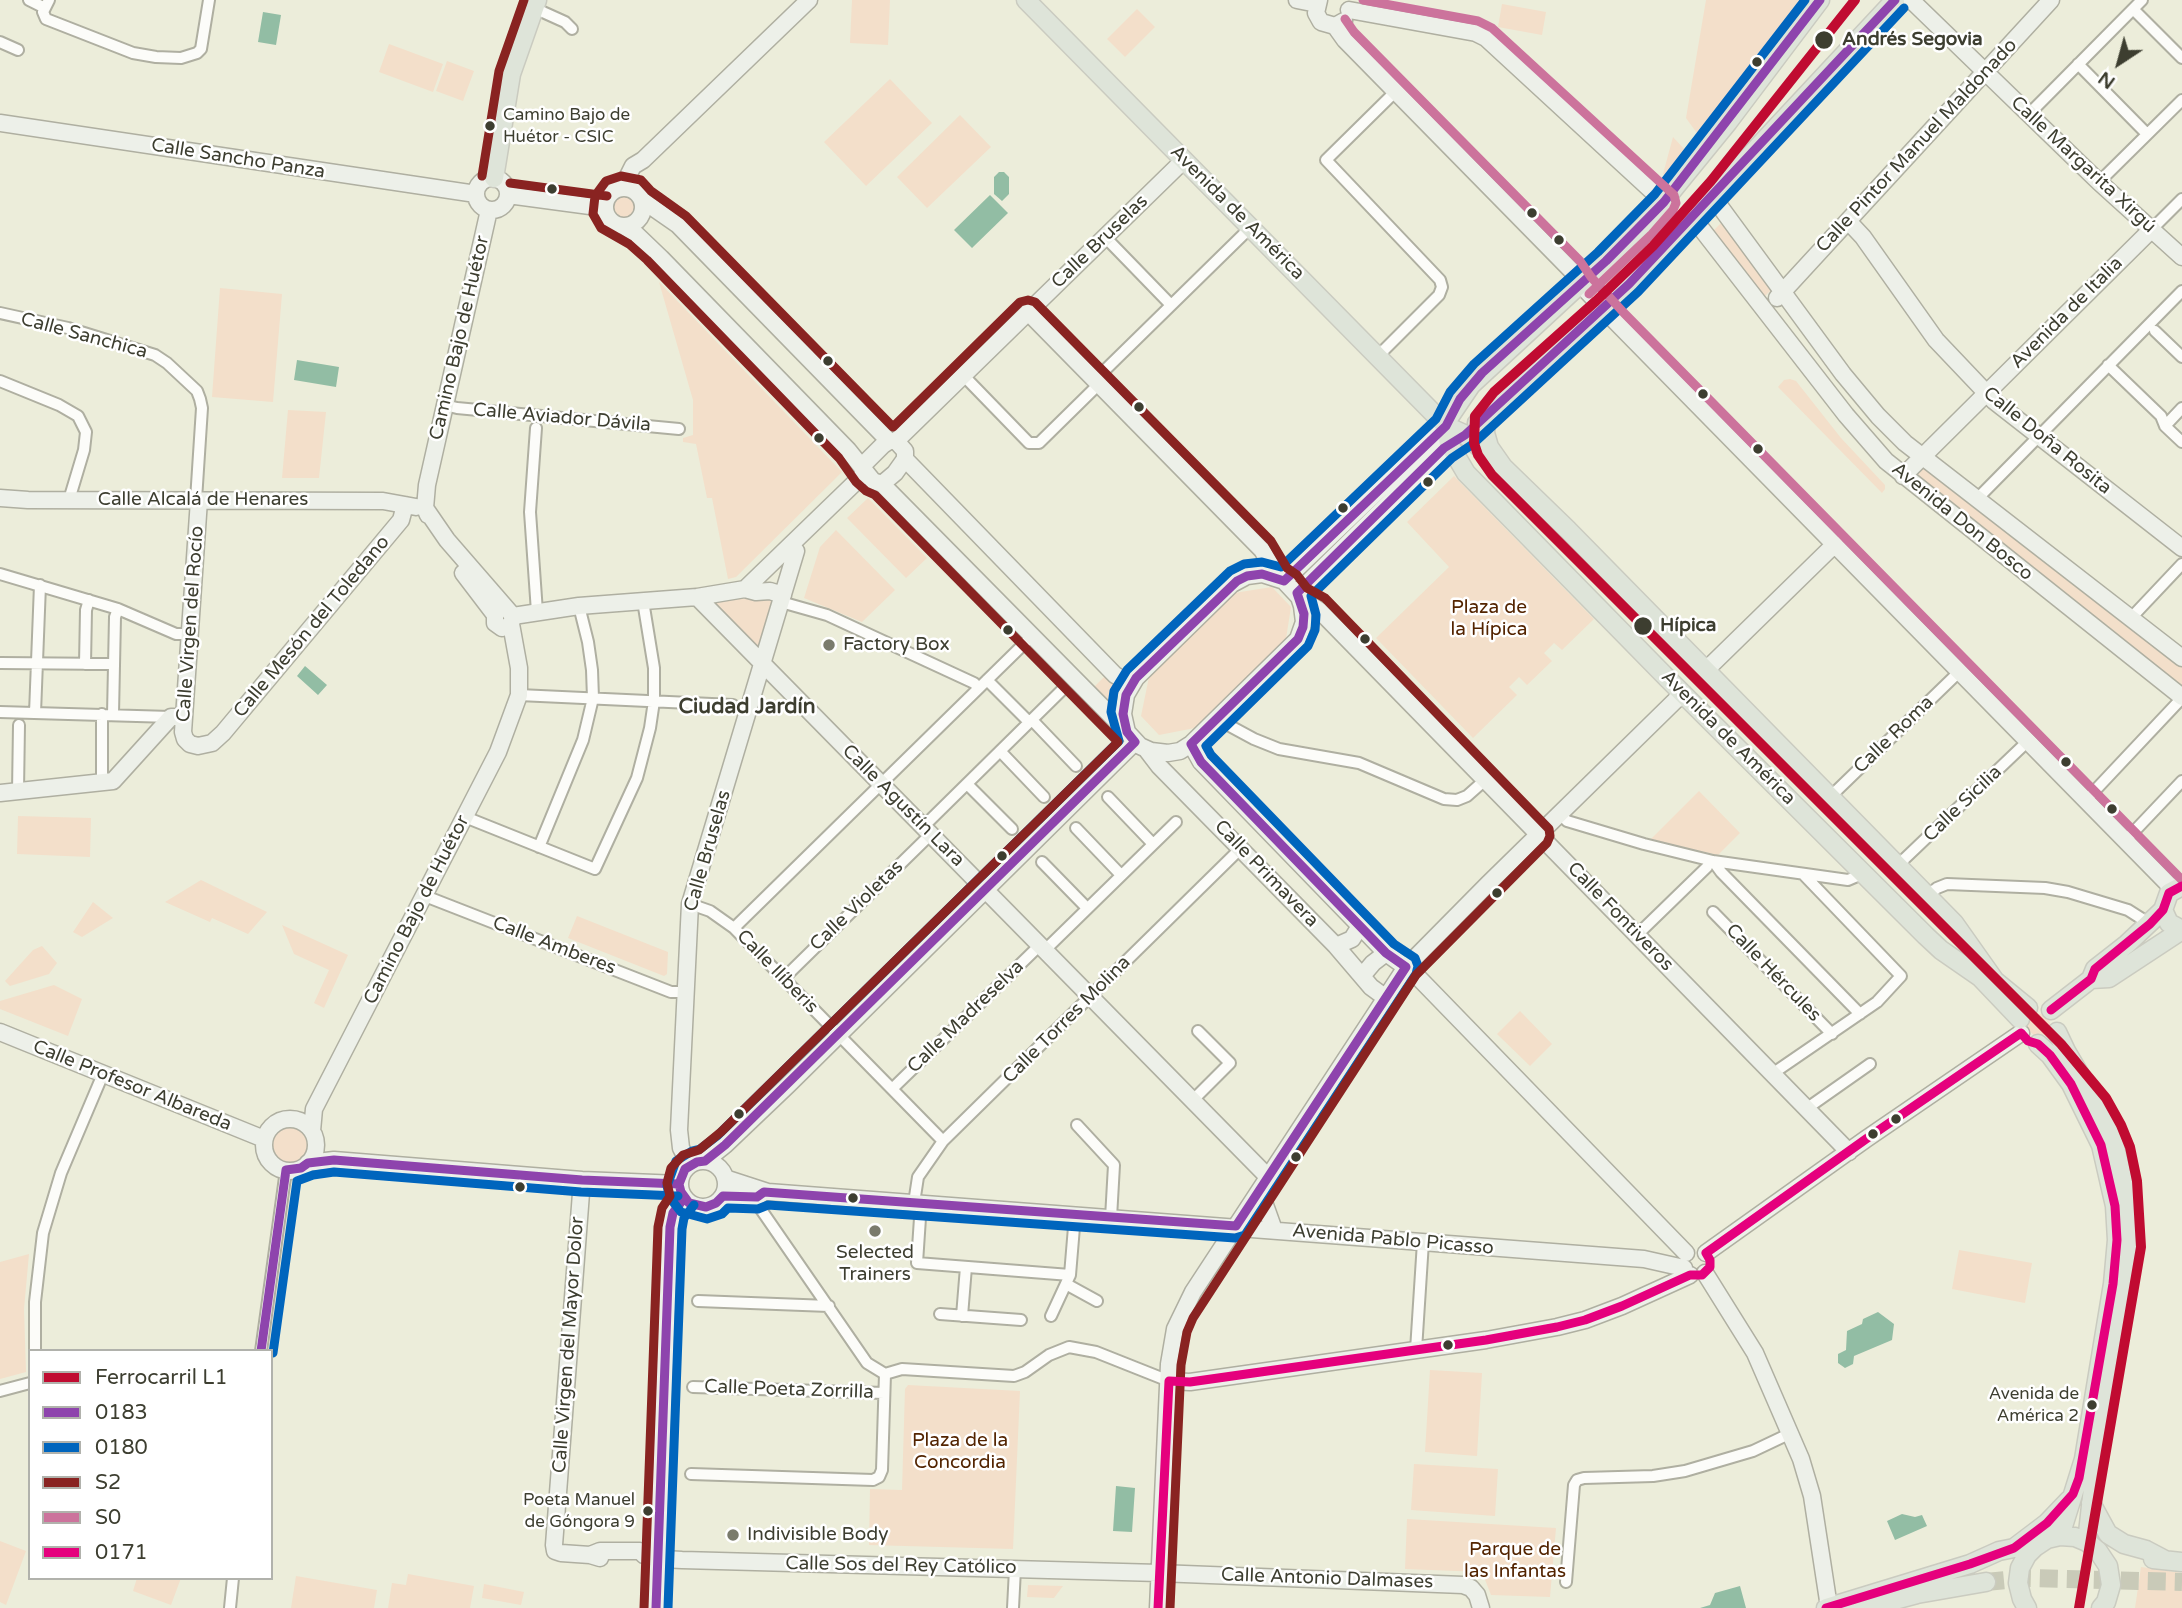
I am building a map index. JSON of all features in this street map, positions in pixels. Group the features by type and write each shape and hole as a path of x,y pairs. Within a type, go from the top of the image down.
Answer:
{"main road":[{"path":"625,227 635,223 644,209 633,193 636,174 643,160 809,0"},
{"name":"Avenida de América","path":"1026,0 1446,426"},
{"path":"1297,0 1318,2 1316,13 1321,22 1335,26 1345,40 1571,270 1603,309 2086,800 2178,888 2165,898 2163,910 2150,924 2095,969 2091,979 2051,1010"},
{"path":"1281,579 1446,426 1460,399 1482,373 1644,225 1820,0"},
{"path":"1281,579 1253,574 1232,584 1136,678 1124,701 1123,719 1136,741 1168,753 1180,751 1217,719 1298,639 1304,622 1303,606 1298,595 1434,459 1457,446 1498,403 1603,309 1713,197 1895,0"},
{"name":"Calle Margarita Xirgú","path":"1911,0 2099,182 2182,257"},
{"name":"Calle Pintor Manuel Maldonado","path":"1766,310 2051,0"},
{"path":"494,178 511,74 536,4"},
{"path":"1335,26 1344,22 1347,5 1469,31 1486,38 1664,202"},
{"name":"Calle Sancho Panza","path":"0,123 476,194"},
{"name":"Calle Bruselas","path":"864,470 1184,160"},
{"path":"494,178 505,184 508,195 502,207 489,210 480,205 476,194 481,182 494,178"},
{"path":"745,589 792,546 864,470 654,251 625,227 610,220 605,208 610,193 633,193 678,225 905,451 905,459 895,473 882,484"},
{"path":"508,195 605,208"},
{"name":"Avenida Don Bosco","path":"1713,197 1843,374 1878,416 1909,447 2182,658"},
{"name":"Camino Bajo de Huétor","path":"313,1135 314,1110 498,752 517,701 517,646 506,619 435,534 425,508 427,485 489,210"},
{"name":"Avenida Don Bosco","path":"1693,218 1881,456 2182,698"},
{"name":"Calle Doña Rosita","path":"1848,221 1859,232 1936,340 1986,394 2182,548"},
{"name":"Avenida de Italia","path":"1903,476 2152,229"},
{"path":"1028,312 1262,550 1281,579"},
{"name":"Avenida de América","path":"1486,416 1485,433 1489,447 1503,467 1954,923 2023,1020"},
{"path":"1446,426 1457,446 1503,467"},
{"name":"Avenida de América","path":"1457,446 1466,473 1934,943 1980,977 2023,1020"},
{"path":"905,459 1115,675 1124,680 1136,678"},
{"name":"Calle Primavera","path":"864,470 873,481 882,484 1136,741 1336,946 1371,988 1386,998"},
{"name":"Calle Alcalá de Henares","path":"0,498 383,501 405,505"},
{"name":"Calle Virgen del Rocío","path":"190,744 177,717 190,634 197,500"},
{"path":"405,505 425,508"},
{"name":"Calle Mesón del Toledano","path":"190,744 205,745 223,733 401,520 405,505"},
{"path":"1157,1608 1171,1348 1179,1320 1193,1292 1406,967 1835,544"},
{"name":"Calle Bruselas","path":"697,1163 681,1148 679,1130 690,904 796,551 792,546"},
{"name":"Calle Fontiveros","path":"1281,579 1316,607 1849,1152"},
{"path":"506,619 579,606 697,597 745,589 756,592 770,591 782,598"},
{"name":"Calle Agustín Lara","path":"697,597 1227,1135 1264,1185"},
{"path":"517,646 522,631 537,612"},
{"name":"Camino Bajo de Huétor","path":"506,619 509,658 517,701"},
{"path":"0,793 102,782 116,778 177,717"},
{"path":"656,1608 651,1557 670,1227 682,1191 682,1174 729,1141 1136,741"},
{"name":"Calle Primavera","path":"1191,744 1200,762 1386,953 1406,967 1690,1265 1755,1353 1791,1433 1812,1496 1827,1607"},
{"path":"2091,979 2109,978 2182,930 2169,923 2163,910"},
{"path":"1336,946 1352,939 1360,926"},
{"path":"1362,976 1386,953"},
{"path":"1849,1152 2039,1005 2051,1010 2058,1020 2057,1032 2050,1041 2038,1044"},
{"path":"2023,1020 2028,1041 2038,1044 2050,1055 2071,1084 2088,1115 2101,1145 2115,1206 2117,1240 2113,1284 2084,1459 2060,1536"},
{"name":"Calle Profesor Albareda","path":"0,1032 264,1139"},
{"path":"2057,1032 2101,1111 2113,1139 2127,1198 2129,1228 2126,1292 2091,1503 2093,1547 2108,1566 2111,1586 2101,1608"},
{"path":"313,1135 314,1151 301,1168 286,1170 274,1164 265,1152 264,1139 274,1124 282,1120 296,1119 314,1110"},
{"path":"296,1119 305,1124 324,1144 334,1160"},
{"name":"Avenida Pablo Picasso","path":"725,1178 764,1192 1644,1259 1667,1254 1690,1265 1698,1249 1706,1253 1849,1152"},
{"path":"307,1163 334,1160 682,1191 695,1206 706,1207 726,1196 725,1178 718,1167 697,1163"},
{"name":"Calle Virgen del Mayor Dolor","path":"555,1551 582,1180"},
{"path":"1264,1185 1274,1230"},
{"name":"Avenida Pablo Picasso","path":"726,1196 757,1197 764,1192"},
{"path":"1169,1381 1190,1382 1533,1332 1585,1320 1622,1306 1690,1265"},
{"path":"1827,1607 2014,1548 2047,1523 2073,1494"},
{"path":"2091,1503 2108,1534 2124,1544 2174,1561"},
{"path":"2027,1608 2018,1583 2020,1568 2027,1555 2047,1539 2075,1537 2093,1547 2174,1561"},
{"path":"2014,1548 2035,1547"},
{"name":"Calle Sos del Rey Católico","path":"555,1551 590,1555 600,1551 640,1551 651,1557 1159,1573"},
{"name":"Calle Antonio Dalmases","path":"1159,1573 1463,1585 1471,1588 1477,1595 1482,1608"},
{"path":"1865,1608 1917,1594 1986,1586 1903,1608"}],"street":[{"path":"29,0 47,4 43,12 46,19 124,51 181,58 201,49 209,0"},
{"path":"2029,114 2142,0"},
{"path":"536,4 572,29"},
{"path":"2133,9 2182,58"},
{"path":"0,42 18,50"},
{"path":"2078,64 2147,134"},
{"path":"1378,356 1439,295 1442,287 1440,280 1326,160 1395,91"},
{"path":"2099,182 2182,100"},
{"name":"Avenida de Italia","path":"2152,229 2182,199"},
{"path":"963,375 1029,443 1039,443 1099,384 1105,370 1251,227"},
{"path":"1105,237 1171,306"},
{"path":"1977,499 2182,291"},
{"name":"Calle Sanchica","path":"0,313 68,328 155,355 197,391"},
{"path":"2155,331 2182,357"},
{"path":"2108,366 2161,416 2165,426 2182,442"},
{"path":"0,381 59,405 78,416 86,432 84,450 69,500"},
{"name":"Calle Virgen del Rocío","path":"197,391 202,408 197,500"},
{"name":"Calle Aviador Dávila","path":"445,405 679,429"},
{"path":"2165,426 2182,408"},
{"path":"536,428 530,512 537,612"},
{"path":"2132,618 2182,564"},
{"path":"0,574 89,600 176,634 190,634"},
{"path":"35,713 40,585"},
{"path":"782,598 827,615 974,683 983,684 1030,721 1076,766"},
{"path":"85,664 86,610 89,600"},
{"path":"465,817 595,869 637,778 654,701 654,668 643,601"},
{"path":"539,847 583,740 593,698 588,642 579,606"},
{"path":"102,782 114,664 115,617 118,610"},
{"path":"734,928 1031,636"},
{"path":"0,663 114,664"},
{"name":"Calle Roma","path":"1829,798 1960,671"},
{"name":"Calle Violetas","path":"784,978 927,830 967,784 1061,691"},
{"path":"517,701 593,698 733,705"},
{"path":"2086,800 2182,698"},
{"path":"0,712 177,717"},
{"path":"1217,719 1254,740 1279,749 1359,764 1444,799 1457,800 1467,796 1485,780"},
{"path":"18,791 19,725"},
{"name":"Calle Sicilia","path":"1897,866 2028,741"},
{"path":"1000,751 1044,797"},
{"path":"2126,840 2182,781"},
{"path":"967,784 1012,829"},
{"path":"1108,796 1153,844"},
{"path":"1560,814 1567,821 1710,864 1848,880 1861,871"},
{"name":"Calle Madreselva","path":"892,1089 1087,908 1176,821"},
{"path":"1076,828 1121,875"},
{"name":"Calle Torres Molina","path":"966,1267 917,1263 918,1177 943,1142 1240,849"},
{"path":"1042,862 1087,908"},
{"path":"1637,935 1710,864"},
{"path":"1710,864 1721,872 1860,1014"},
{"path":"1772,1074 1877,1002 1901,976 1804,875"},
{"path":"1927,897 1947,884 2045,888 2128,910 2150,924"},
{"name":"Calle Amberes","path":"425,896 671,992 684,992"},
{"name":"Calle Ilíberis","path":"690,904 710,911 734,928 943,1142"},
{"name":"Calle Hércules","path":"1713,912 1832,1034"},
{"path":"1193,1100 1230,1063 1198,1031"},
{"path":"1806,1109 1870,1064"},
{"path":"35,1349 34,1318 43,1233 61,1173 103,1073"},
{"path":"1077,1125 1114,1165 1111,1218"},
{"path":"261,1349 286,1170"},
{"path":"726,1196 736,1201 753,1203 760,1208 867,1363 885,1374 902,1369 1014,1376 1035,1367 1058,1350 1069,1347 1082,1348 1169,1381"},
{"path":"1051,1316 1068,1280 1075,1215"},
{"path":"1416,1350 1423,1242"},
{"path":"962,1316 966,1267 1068,1280 1097,1301"},
{"path":"698,1301 829,1306"},
{"path":"940,1314 1021,1320"},
{"path":"691,1474 873,1480 882,1470 885,1374"},
{"path":"0,1391 28,1384"},
{"name":"Calle Poeta Zorrilla","path":"693,1387 884,1393"},
{"path":"1566,1582 1574,1485 1577,1480 1653,1476 1685,1471 1753,1451 1791,1433"},
{"path":"1013,1608 1015,1569"},
{"path":"230,1608 233,1580"}],"green space":[{"path":"852,0 890,0 888,45 850,43"},
{"path":"1706,0 1803,0 1699,136 1686,118"},
{"path":"1502,4 1546,12 1542,35 1498,27"},
{"path":"1137,9 1155,27 1125,57 1107,39"},
{"path":"389,44 443,64 433,92 379,72"},
{"path":"447,61 474,71 463,101 436,91"},
{"path":"890,79 932,123 866,186 824,142"},
{"path":"960,115 991,147 927,208 897,177"},
{"path":"1673,137 1686,151 1667,176 1663,174"},
{"path":"625,196 633,199 636,207 633,215 625,218 617,215 614,207 617,199"},
{"path":"1723,221 1770,285 1771,290 1764,297 1711,233"},
{"path":"659,282 842,472 736,577 728,579 712,498 707,498 696,444 683,442 683,438 693,435 693,400"},
{"path":"220,288 282,294 273,402 212,397"},
{"path":"1784,380 1796,381 1841,438 1885,485 1882,493 1778,387"},
{"path":"288,410 326,412 319,478 282,478"},
{"path":"1919,463 2182,666 2182,690 1912,477"},
{"name":"Plaza de la Hípica","path":"1454,476 1594,619 1562,650 1554,643 1544,653 1552,661 1527,685 1519,677 1509,687 1517,695 1473,738 1376,638 1449,567 1407,522"},
{"path":"868,498 927,558 906,578 847,518"},
{"path":"836,530 895,590 862,622 804,598 820,547"},
{"path":"1272,587 1291,607 1285,645 1200,727 1159,735 1141,716 1149,677 1234,593"},
{"path":"769,595 773,601 759,645 755,647 713,605 715,602"},
{"path":"1108,673 1120,686 1111,712 1090,691"},
{"path":"1699,791 1740,833 1718,855 1650,840"},
{"path":"18,816 91,818 90,857 17,854"},
{"path":"201,880 267,912 248,934 212,918 210,922 165,902"},
{"path":"93,902 113,918 82,937 73,932"},
{"path":"577,916 668,952 667,974 664,976 568,938"},
{"path":"282,925 348,955 324,1008 314,1003 329,970 294,954"},
{"path":"42,946 57,963 49,974 10,986 5,981 33,950"},
{"path":"54,985 82,999 68,1036 0,1009 0,1001"},
{"path":"1520,1011 1552,1044 1530,1066 1497,1034"},
{"path":"2039,1014 2047,1017 2050,1025 2047,1033 2039,1036 2031,1033 2028,1025 2031,1017"},
{"path":"290,1126 304,1131 309,1145 304,1159 290,1164 276,1159 271,1145 276,1131"},
{"path":"1959,1250 2032,1263 2025,1303 1952,1289"},
{"path":"29,1254 24,1309 26,1372 0,1379 0,1262"},
{"path":"1430,1370 1482,1373 1477,1456 1425,1452"},
{"name":"Plaza de la Concordia","path":"908,1385 1020,1391 1013,1549 869,1545 870,1489 902,1490 905,1389"},
{"path":"1414,1464 1498,1469 1495,1516 1411,1510"},
{"name":"Parque de las Infantas","path":"1407,1519 1556,1528 1550,1597 1491,1595 1482,1572 1405,1569"},
{"path":"0,1541 26,1551 6,1605 0,1602"},
{"path":"2141,1567 2182,1573 2182,1608 2135,1608"},
{"path":"408,1574 474,1586 470,1608 388,1608 392,1583 406,1585"},
{"path":"296,1576 377,1590 374,1608 291,1608"},
{"path":"136,1580 180,1580 171,1605 133,1591"},
{"path":"484,1584 524,1592 521,1605 482,1598"},
{"path":"1028,1585 1063,1586 1054,1598 1027,1597"}],"shaded area":[{"path":"263,12 281,15 276,45 258,42"},
{"path":"999,172 1004,172 1009,177 1009,194 1002,201 994,194 994,177"},
{"path":"990,195 1008,213 972,248 954,230"},
{"path":"297,360 339,367 336,387 294,380"},
{"path":"305,666 327,685 318,695 297,676"},
{"path":"1878,1312 1894,1324 1892,1340 1854,1356 1853,1364 1845,1368 1838,1363 1838,1354 1846,1350 1847,1331"},
{"path":"1116,1486 1135,1488 1132,1532 1113,1531"},
{"path":"1902,1514 1915,1517 1922,1515 1927,1526 1895,1540 1887,1521"},
{"path":"1740,1586 1746,1608 1700,1608 1710,1605 1715,1593"}],"tunnel":[{"path":"1986,1582 2027,1578 2182,1582"}],"rail line":[{"name":"L1","path":"1855,0 1711,181 1653,246 1494,392 1475,416 1474,443 1478,455 1492,475 2061,1044 2106,1098 2121,1125 2130,1147 2137,1181 2141,1247 2079,1608"}],"transit line":[{"name":"S2","path":"482,176 499,71 524,0"},
{"name":"S0","path":"1363,0 1478,21 1492,28 1674,195 1676,203 1673,210 1652,234 1589,294"},
{"name":"0180","path":"1805,0 1655,194 1598,252 1474,364 1450,392 1436,419 1281,567 1262,562 1244,564 1230,571 1127,670 1114,691 1111,712 1119,741 717,1136 700,1149 676,1161 667,1186 670,1198 681,1212 707,1219 722,1214 728,1208 758,1209 768,1205 1235,1238 1245,1235 1416,974 1418,966 1415,958 1394,944 1211,755 1206,746 1308,646 1315,630 1316,615 1311,596 1452,458 1473,444 1638,292 1904,8"},
{"name":"0183","path":"1820,0 1664,202 1606,261 1482,373 1460,399 1446,426 1284,581 1262,574 1247,576 1237,581 1136,678 1126,695 1123,714 1127,732 1135,742 725,1145 705,1161 685,1169 679,1184 689,1203 706,1207 723,1196 757,1197 764,1192 1236,1226 1406,967 1386,953 1201,762 1191,744 1298,639 1304,614 1297,593 1444,448 1465,435 1629,284 1895,0"},
{"name":"S0","path":"1345,19 1354,32 1580,261 1624,313 2182,880"},
{"name":"S2","path":"644,1608 658,1227 662,1208 670,1196 667,1183 671,1168 683,1155 699,1150 721,1132 1118,742 875,495 856,482 839,458 647,260 629,244 601,228 593,214 595,196 606,181 621,176 641,180 651,191 686,216 893,427 1020,302 1035,302 1271,541 1287,568 1297,575 1307,588 1325,598 1549,829 1547,843 1416,975 1193,1318 1187,1332 1181,1365 1170,1608"},
{"name":"S2","path":"510,183 607,196"},
{"name":"0171","path":"2051,1010 2091,979 2095,969 2150,924 2163,910 2169,893 2182,886"},
{"name":"0171","path":"1158,1608 1169,1381 1190,1382 1486,1340 1557,1327 1622,1306 1690,1275 1702,1275 1710,1267 1706,1253 2021,1033"},
{"name":"0171","path":"1826,1608 2014,1548 2047,1523 2073,1494 2079,1478 2113,1284 2117,1240 2115,1206 2101,1145 2071,1084 2050,1055 2038,1044 2028,1041 2021,1033"},
{"name":"0183","path":"261,1349 286,1170 301,1168 308,1163 334,1160 582,1180 679,1184"},
{"name":"0180","path":"273,1353 297,1181 334,1172 581,1192 678,1196"},
{"name":"0183","path":"656,1608 670,1227 673,1213 684,1198"},
{"name":"0180","path":"668,1608 682,1229 684,1218 694,1205"}],"place":[{"name":"Andrés Segovia","path":"1824,40"},
{"name":"Camino Bajo de Huétor - CSIC","path":"490,126"},
{"name":"Hípica","path":"1643,626"},
{"name":"Factory Box","path":"829,645"},
{"name":"Selected Trainers","path":"875,1231"},
{"name":"Avenida de América 2","path":"2092,1405"},
{"name":"Poeta Manuel de Góngora 9","path":"648,1511"},
{"name":"Indivisible Body","path":"733,1535"}],"district":[{"name":"Ciudad Jardín","path":"747,707"}]}
